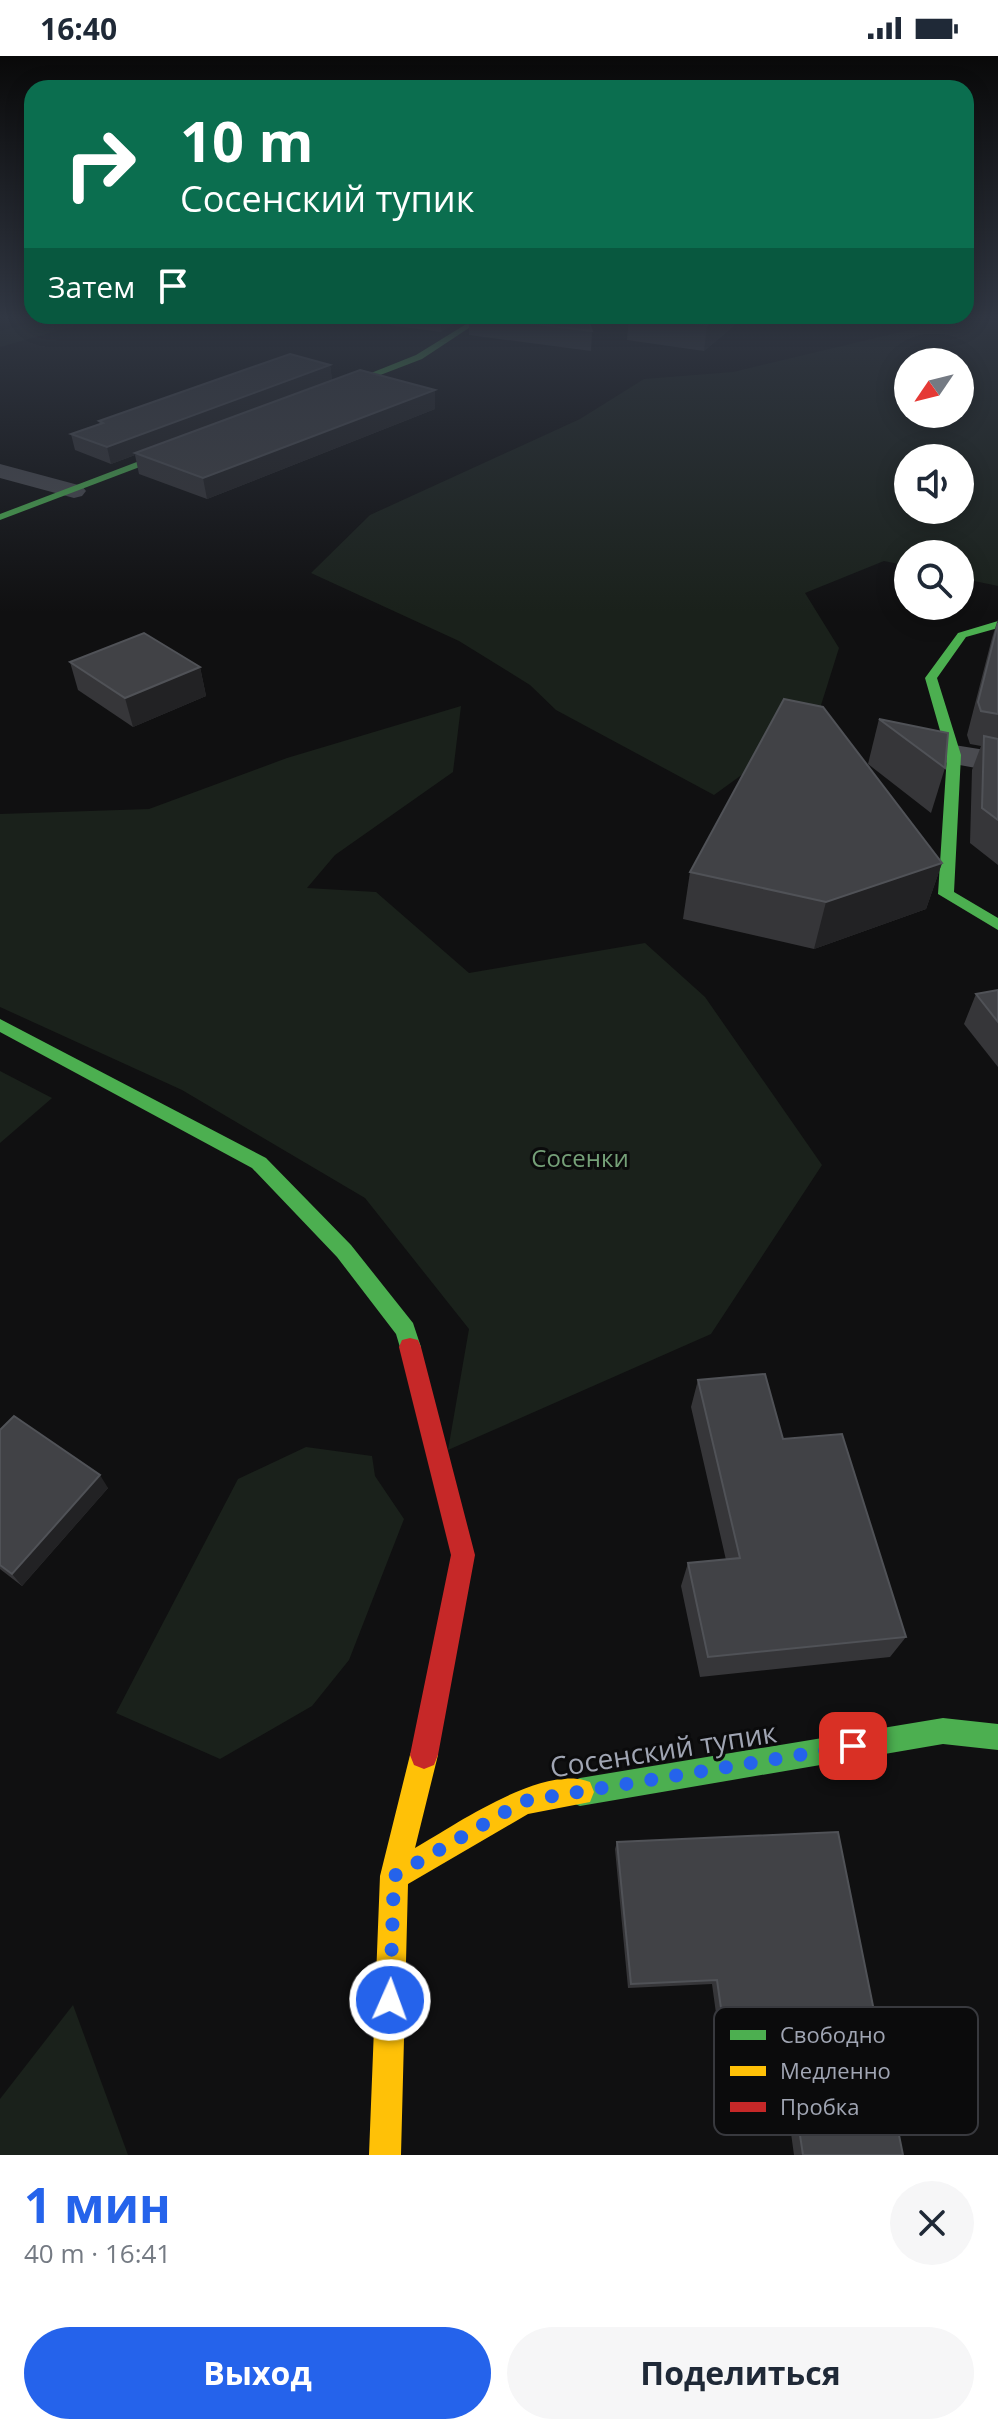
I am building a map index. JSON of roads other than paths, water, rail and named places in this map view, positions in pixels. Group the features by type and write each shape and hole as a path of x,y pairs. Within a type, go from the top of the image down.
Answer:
{"street":[{"path":"0,517 205,439"},
{"path":"0,471 74,491"},
{"path":"998,624 962,635 931,678 954,755 946,894 998,925"},
{"path":"954,755 998,762"},
{"path":"0,1025 259,1163 344,1251 406,1330 463,1555 431,1724 394,1876 385,2155"},
{"name":"Сосенский тупик","path":"394,1876 524,1801 943,1731 998,1737"}],"park label":[{"name":"Сосенки","path":"580,1157"}]}
